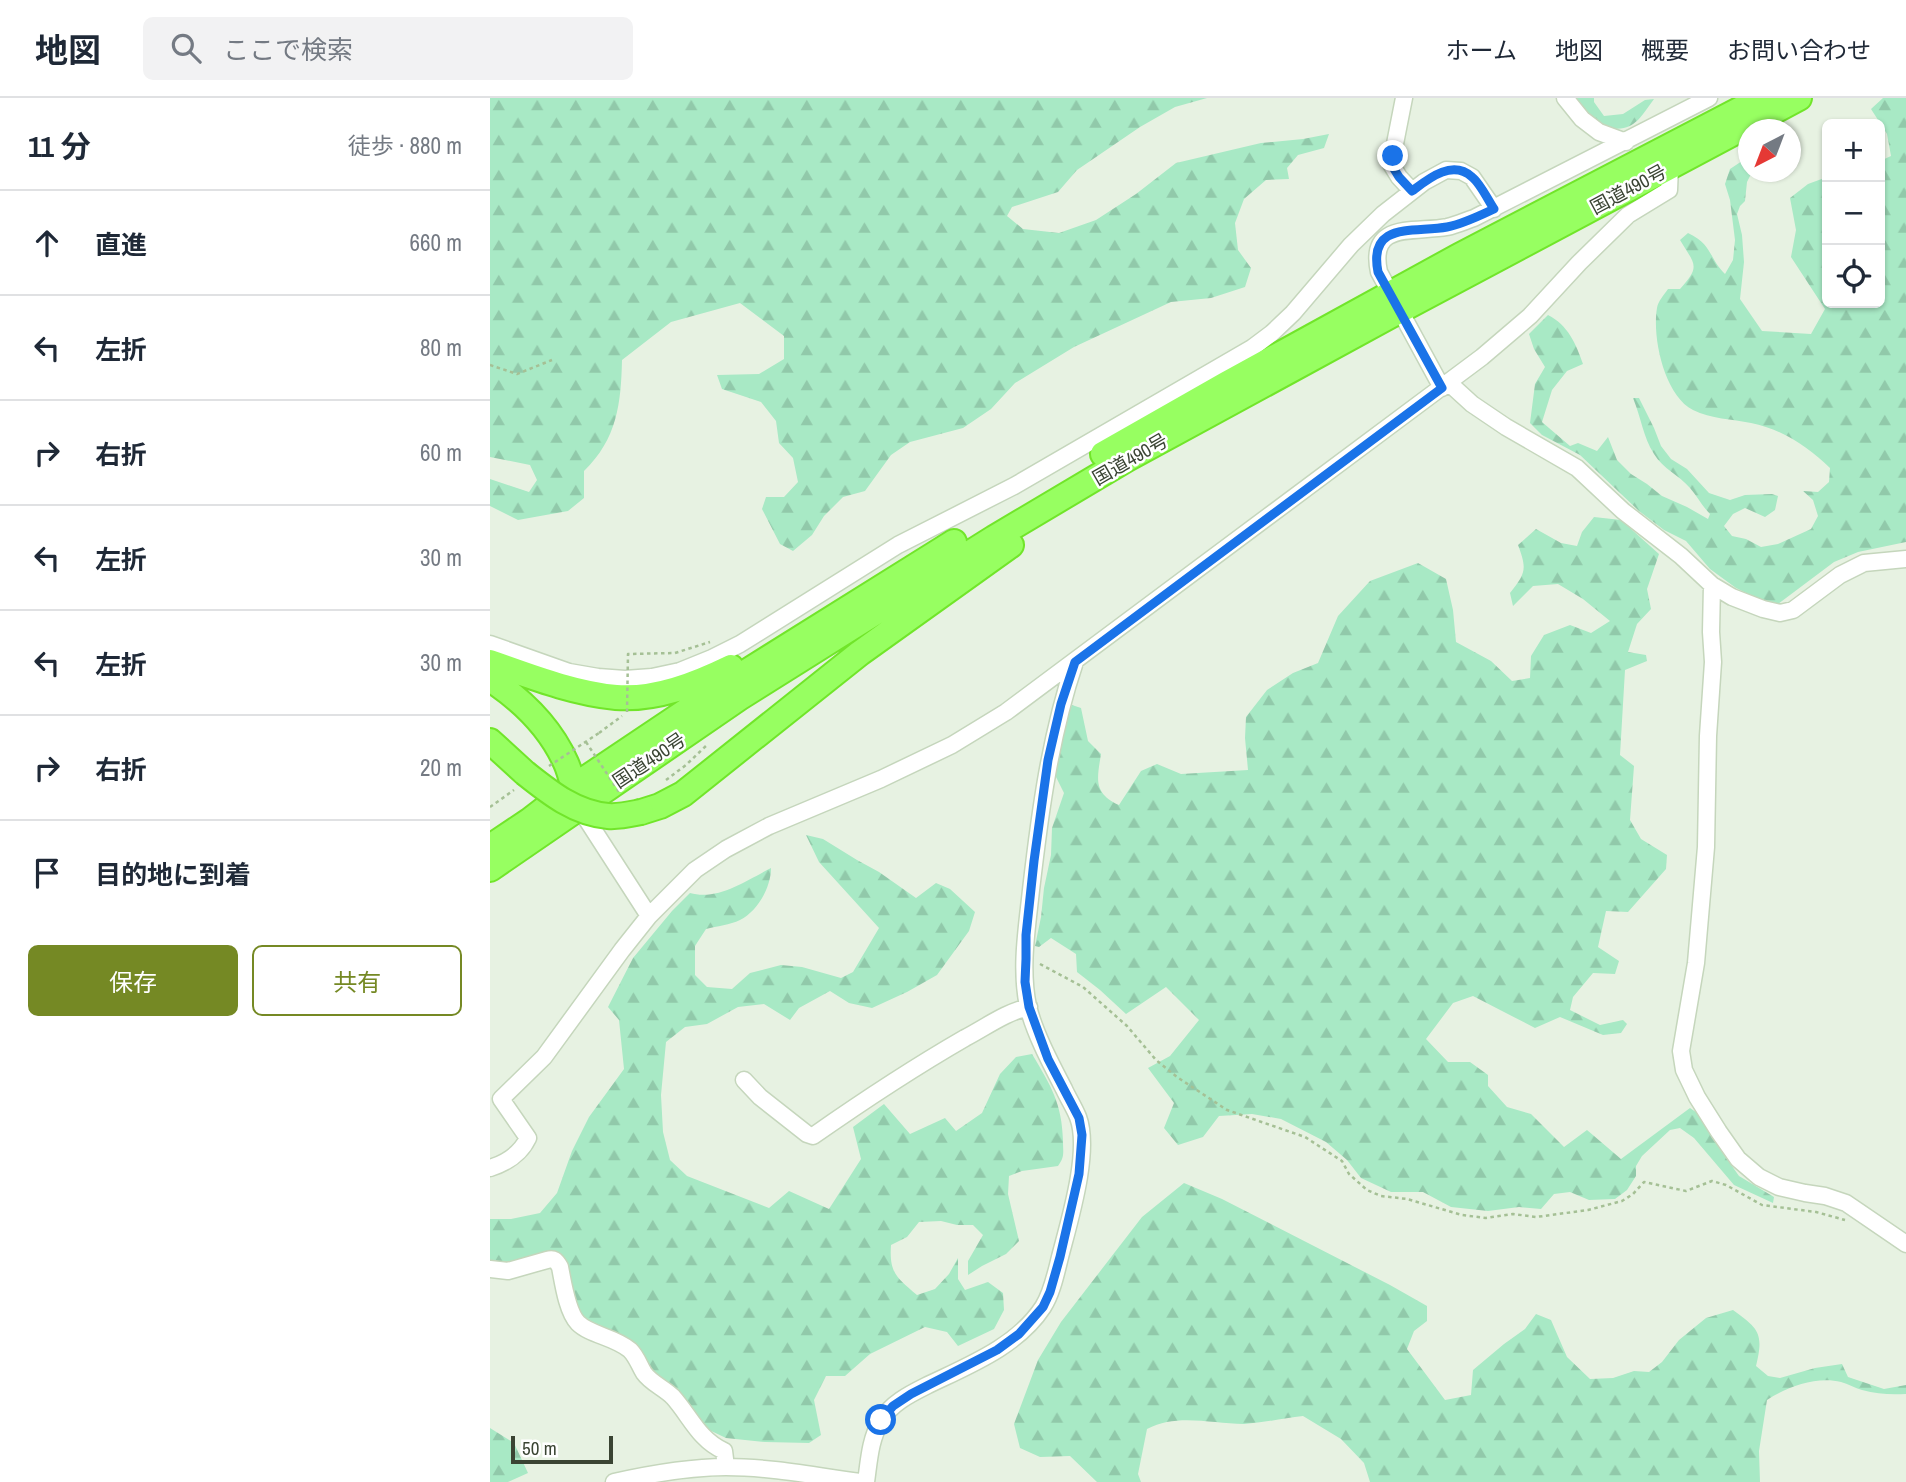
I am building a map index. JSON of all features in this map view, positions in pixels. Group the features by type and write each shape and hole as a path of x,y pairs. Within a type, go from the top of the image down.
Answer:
{"highway":[{"name":"国道490号","path":"490,847 529,821 576,797 739,698 994,538 1395,303 1459,256 1762,98"},
{"name":"国道490号","path":"490,869 576,797 719,689 996,516 1226,383 1670,167 1799,98"},
{"path":"490,741 536,771 563,802 583,810 609,816 632,805 660,806 684,794 860,653 1127,459"},
{"path":"490,662 572,689 617,697 651,695 686,687 822,624"},
{"path":"490,679 520,700 552,737 567,764 576,797"}],"street":[{"path":"1404,98 1391,164 1412,191"},
{"path":"1565,98 1582,118 1599,132 1626,142"},
{"path":"1709,98 1494,209 1448,227 1389,234 1377,250 1378,272 1446,385 1506,427 1577,468 1623,511 1681,556 1712,585 1732,597 1780,613 1793,610 1840,575 1864,563 1906,559"},
{"path":"490,1168 505,1163 528,1138 501,1100 544,1058 649,916 695,870 726,849 769,827 952,745 1006,712 1502,342 1629,215 1669,190 1670,167"},
{"path":"490,644 569,672 625,679 680,671 712,658 740,644 898,545 1014,486 1252,348 1293,313 1351,244 1383,214 1424,182 1446,170 1461,171 1472,177 1494,209"},
{"path":"1712,585 1713,662 1708,736 1706,847 1696,963 1681,1051 1684,1070 1697,1097 1725,1141 1738,1159 1759,1177 1779,1187 1846,1203 1906,1244"},
{"path":"866,1482 871,1443 881,1420 893,1406 997,1350 1019,1334 1043,1307 1060,1257 1079,1174 1082,1135 1079,1118 1048,1059 1029,1007 1025,982 1026,935 1048,760 1061,704 1075,662"},
{"path":"576,797 649,916"},
{"path":"744,1080 760,1097 813,1136 871,1095 951,1047 1014,1011 1029,1007"},
{"path":"490,1269 508,1271 547,1259 556,1261 560,1267 570,1309 578,1323 614,1339 628,1349 637,1358 644,1372 672,1397 698,1433 715,1448 724,1451 726,1467"},
{"path":"614,1482 645,1475 726,1467 781,1471 860,1482"}],"path":[{"path":"490,365 517,374 552,360"},
{"path":"536,771 586,742 627,712 628,654 675,653 714,640"},
{"path":"586,742 619,792 632,805"},
{"path":"659,786 710,742"},
{"path":"1026,959 1045,965 1083,987 1127,1026 1156,1060 1227,1110 1305,1137 1342,1161 1349,1174 1367,1190 1381,1196 1407,1199 1462,1215 1486,1218 1513,1214 1536,1217 1588,1210 1622,1201 1644,1182 1686,1192 1712,1181 1726,1185 1762,1205 1816,1212 1850,1222"}],"green space":[{"path":"490,98 1207,98 1175,107 1140,127 1077,170 1058,192 1012,207 1007,216 1023,229 1059,233 1096,220 1176,163 1261,143 1329,134 1324,148 1298,155 1287,168 1289,179 1266,180 1244,199 1235,223 1238,250 1251,268 1245,287 1211,298 1171,302 1074,347 1015,383 991,409 963,428 910,442 891,455 865,491 843,497 824,516 812,535 793,551 780,544 762,509 766,497 784,497 798,482 793,458 779,443 776,421 761,402 722,389 717,375 759,374 784,359 784,336 740,303 671,322 622,360 615,420 604,446 584,471 584,498 568,511 518,520 490,506 490,479 529,492 537,480 530,465 490,457"},
{"path":"1573,98 1594,98 1604,116 1623,114 1645,100 1654,99 1633,124 1611,129 1600,128"},
{"path":"1883,98 1906,98 1906,542 1858,552 1834,562 1778,604 1762,601 1736,588 1710,569 1686,541 1664,530 1639,511 1580,455 1542,435 1530,423 1535,384 1545,367 1529,334 1548,315 1566,330 1583,364 1567,371 1552,390 1542,422 1570,446 1578,443 1597,451 1608,437 1617,460 1631,474 1662,496 1708,519 1710,514 1693,491 1662,464 1650,447 1633,398 1639,398 1661,446 1671,459 1687,469 1709,493 1730,500 1745,495 1778,496 1775,510 1765,517 1745,508 1733,514 1724,526 1732,536 1746,539 1761,547 1778,544 1811,529 1818,516 1813,500 1803,491 1818,492 1829,482 1830,468 1804,446 1784,434 1751,423 1707,415 1693,410 1683,402 1674,392 1662,364 1656,334 1657,308 1668,289 1680,289 1691,275 1694,265 1680,240 1688,233 1702,242 1725,274 1733,260 1735,240 1730,200 1725,184 1730,169 1738,164 1738,182 1747,182 1745,201 1737,214 1744,262 1740,299 1762,331 1811,334 1824,308 1885,308 1885,159 1891,156 1885,119 1877,119 1871,109"},
{"path":"1822,179 1822,304 1791,257 1796,230 1790,198 1808,184"},
{"path":"1594,517 1621,520 1659,554 1647,589 1651,609 1637,624 1628,652 1646,655 1647,661 1625,670 1620,755 1634,766 1630,820 1641,839 1667,855 1666,869 1628,912 1606,911 1598,947 1619,961 1615,974 1593,973 1573,997 1570,1010 1600,1025 1623,1020 1627,1024 1621,1033 1603,1035 1560,1017 1535,1028 1473,996 1453,1003 1426,1039 1448,1062 1470,1062 1488,1075 1488,1086 1507,1107 1531,1114 1564,1147 1587,1130 1621,1159 1690,1108 1703,1117 1720,1149 1739,1176 1774,1197 1773,1203 1734,1185 1694,1138 1680,1128 1670,1130 1642,1156 1636,1166 1636,1176 1627,1190 1615,1199 1589,1200 1570,1192 1554,1194 1541,1209 1519,1207 1488,1211 1451,1207 1423,1192 1391,1192 1361,1178 1347,1160 1326,1142 1281,1119 1252,1114 1219,1116 1203,1137 1178,1145 1164,1128 1174,1103 1148,1068 1170,1056 1199,1020 1166,987 1126,1014 1077,972 1076,954 1051,938 1039,947 1035,946 1051,855 1052,828 1064,793 1055,775 1062,726 1072,705 1081,708 1088,741 1101,754 1098,778 1101,790 1119,805 1141,771 1157,764 1181,774 1248,770 1246,717 1267,690 1293,673 1318,663 1338,616 1370,581 1418,563 1446,579 1456,642 1491,661 1512,681 1530,678 1531,656 1544,635 1570,625 1591,633 1610,621 1583,599 1558,584 1533,586 1513,606 1510,593 1519,580 1524,565 1518,545 1536,529 1561,543 1577,546 1582,532"},
{"path":"806,835 823,839 879,872 916,898 936,883 950,889 975,912 969,931 937,975 872,1008 849,1003 830,991 799,1008 790,1020 764,1004 738,1007 707,1024 685,1027 666,1042 661,1095 663,1132 670,1160 687,1176 769,1208 789,1191 829,1209 861,1159 853,1127 884,1104 910,1134 945,1118 956,1131 982,1113 1000,1074 1016,1057 1032,1054 1058,1105 1063,1154 1058,1166 1022,1171 1009,1176 1008,1194 1019,1241 1006,1254 968,1275 968,1261 983,1235 973,1225 941,1221 919,1222 907,1237 891,1245 893,1269 917,1295 935,1289 949,1274 958,1258 958,1279 965,1290 988,1282 1003,1293 1004,1310 994,1329 958,1346 947,1332 925,1327 870,1354 845,1376 826,1376 814,1400 821,1435 809,1443 765,1442 726,1438 707,1429 693,1408 671,1385 648,1369 639,1351 621,1335 582,1317 549,1253 504,1263 490,1263 490,1219 511,1219 540,1213 557,1193 572,1151 589,1117 624,1069 619,1020 608,1007 633,958 690,893 701,895 722,892 771,868 766,890 758,905 736,922 706,929 695,946 695,975 707,987 732,989 750,973 781,965 802,967 841,978 853,972 879,928 819,862"},
{"path":"1184,1183 1222,1199 1427,1306 1427,1321 1414,1331 1407,1349 1445,1400 1471,1395 1473,1370 1525,1329 1536,1314 1551,1320 1567,1357 1590,1379 1613,1378 1634,1371 1649,1372 1662,1362 1679,1340 1706,1318 1733,1310 1754,1327 1759,1339 1756,1366 1768,1376 1780,1378 1842,1364 1848,1377 1884,1389 1906,1385 1906,1394 1873,1392 1841,1382 1822,1380 1793,1387 1767,1400 1759,1451 1760,1482 1370,1482 1364,1463 1341,1439 1303,1416 1244,1424 1183,1420 1159,1424 1147,1429 1138,1474 1141,1482 1097,1482 1070,1456 1040,1457 1020,1448 1014,1424 1038,1360 1061,1322 1142,1217"},
{"path":"490,1428 514,1443 528,1473 508,1482 490,1482"}],"route":[{"path":"881,1420 893,1406 911,1394 997,1350 1019,1334 1043,1307 1060,1257 1079,1174 1082,1135 1079,1118 1048,1059 1029,1007 1025,982 1026,935 1048,760 1061,704 1075,662 1442,388 1378,272 1377,250 1389,234 1448,227 1494,209 1472,177 1461,171 1446,170 1412,191 1391,164 1393,156"}]}
